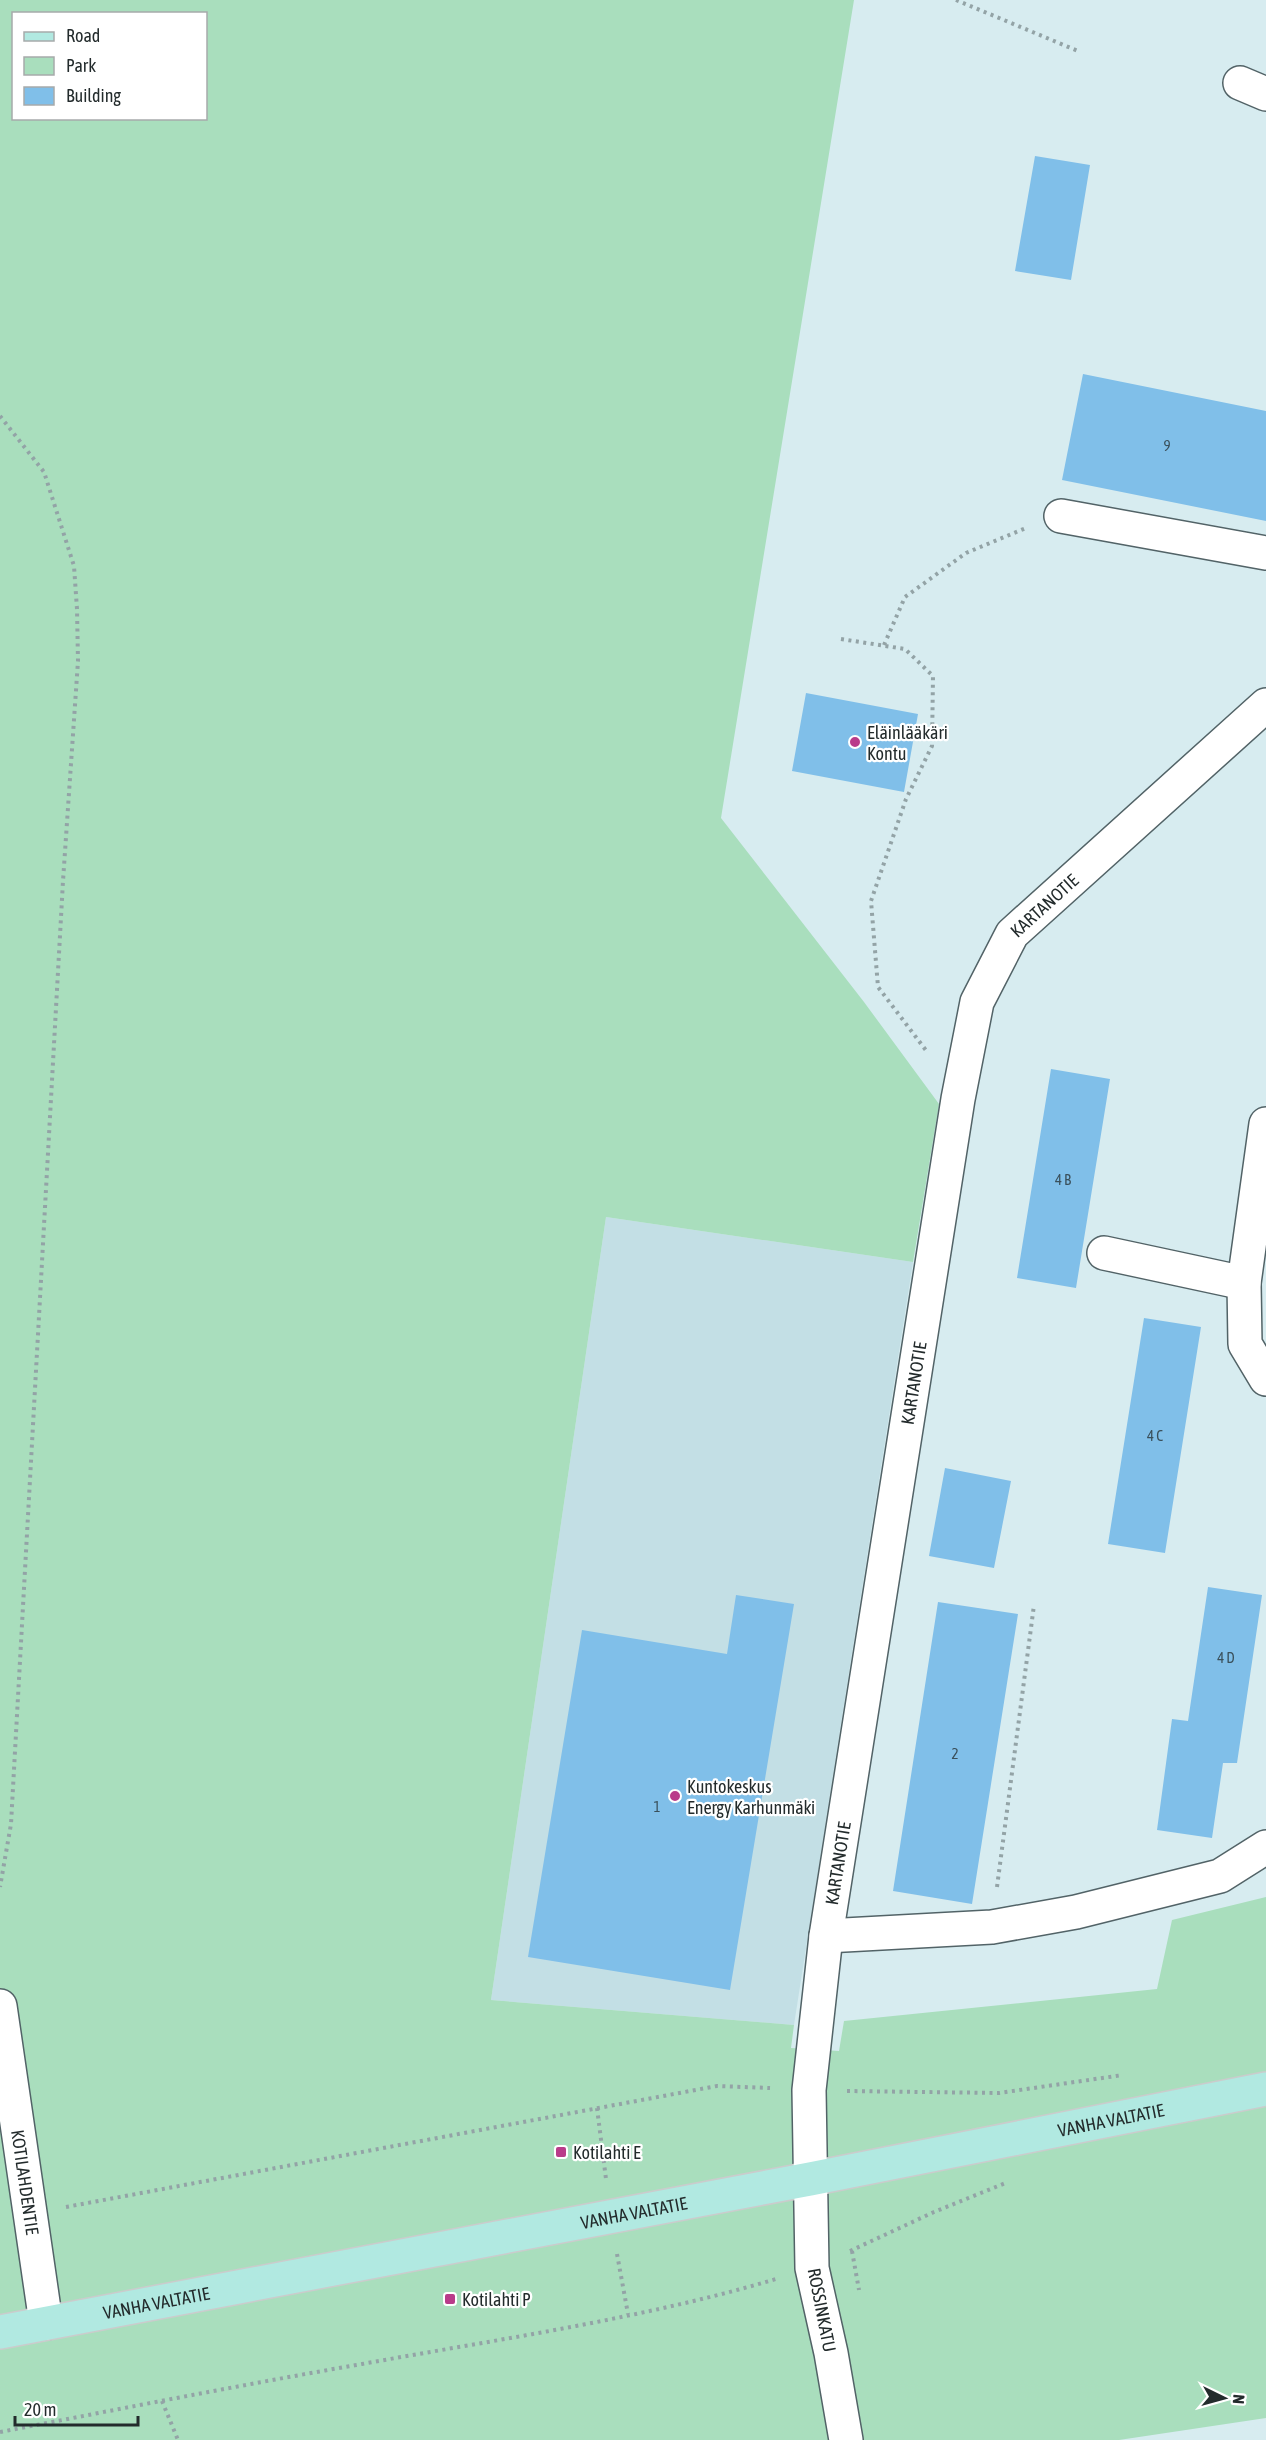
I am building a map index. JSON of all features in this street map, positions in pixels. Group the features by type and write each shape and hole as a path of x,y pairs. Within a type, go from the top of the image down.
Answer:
{"main road":[{"name":"VANHA VALTATIE","path":"0,2332 810,2179 1266,2089"}],"street":[{"path":"1061,516 1266,553"},
{"name":"KARTANOTIE","path":"810,2179 809,2090 826,1936 958,1099 977,1002 1012,934 1266,705"},
{"path":"1266,1124 1244,1283 1245,1344 1266,1379"},
{"path":"1104,1253 1244,1283"},
{"path":"826,1936 992,1927 1076,1912 1220,1876 1266,1847"},
{"name":"KOTILAHDENTIE","path":"0,2006 46,2323"},
{"name":"ROSSINKATU","path":"810,2179 813,2268 846,2440"}],"path":[{"path":"956,0 1078,51"},
{"path":"0,416 44,472 74,566 78,661 63,881 11,1824 0,1887"},
{"path":"884,646 905,597 966,553 1019,530 1061,516"},
{"path":"841,639 905,649 933,676 932,746 906,799 871,901 878,987 920,1041 958,1099"},
{"path":"992,1927 1034,1605"},
{"path":"30,2214 159,2188 717,2086 999,2093 1129,2074"},
{"path":"0,2432 486,2343 718,2296 813,2268 934,2212 1005,2182 1017,2180"},
{"path":"162,2401 178,2440"}],"shaded area":[{"path":"606,1217 913,1262 794,2025 491,2000"}],"green space":[{"path":"0,0 854,0 721,818 864,1002 939,1104 913,1262 606,1217 491,2000 794,2025 791,2048 839,2051 844,2021 1157,1989 1172,1920 1266,1897 1266,2418 1119,2440 0,2440"}],"building":[{"path":"1035,156 1090,165 1071,280 1015,271"},
{"path":"1083,374 1266,411 1266,521 1062,480"},
{"name":"Eläinlääkäri Kontu","path":"806,693 918,714 904,792 792,771"},
{"path":"1051,1069 1110,1079 1076,1288 1017,1278"},
{"path":"1144,1318 1201,1327 1165,1553 1108,1544"},
{"path":"945,1468 1011,1481 994,1568 929,1556"},
{"path":"1208,1587 1262,1595 1237,1763 1223,1763 1212,1838 1157,1830 1172,1719 1188,1721"},
{"path":"736,1595 794,1604 730,1990 528,1957 582,1630 727,1654"},
{"path":"938,1602 1018,1614 972,1904 893,1891"}],"place":[{"name":"Eläinlääkäri Kontu","path":"855,742"},
{"name":"Kuntokeskus Energy Karhunmäki","path":"675,1796"},
{"name":"Kotilahti E","path":"561,2152"},
{"name":"Kotilahti P","path":"450,2299"}]}
